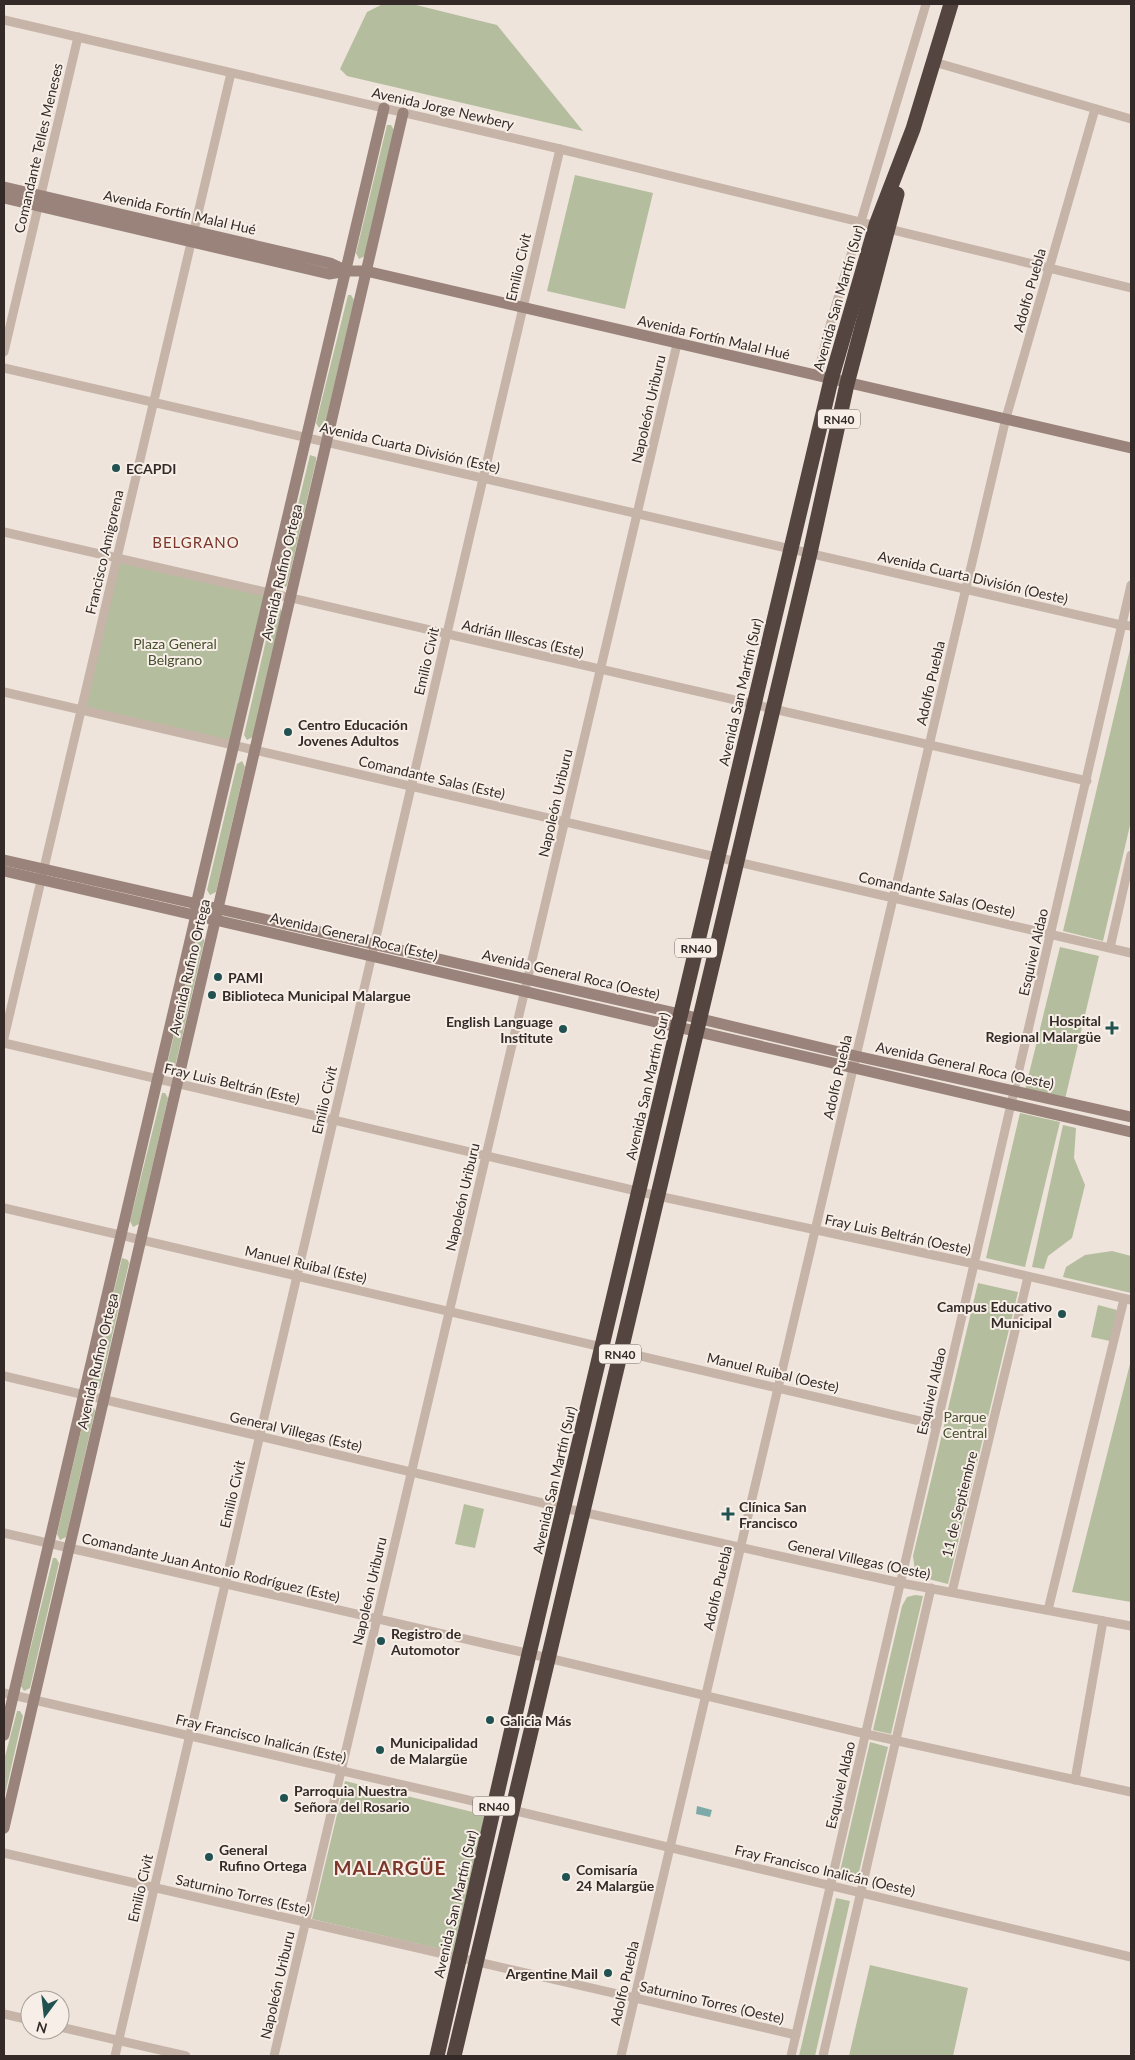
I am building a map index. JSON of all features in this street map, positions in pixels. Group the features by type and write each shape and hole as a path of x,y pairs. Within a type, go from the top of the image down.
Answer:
{"highway":[{"name":"Avenida San Martín (Sur)","path":"436,2056 529,1654 791,548 824,378 882,227 951,4"},
{"name":"Avenida San Martín (Sur)","path":"454,2056 810,553 882,227"}],"main road":[{"name":"Avenida Rufino Ortega","path":"4,1735 8,1694 49,1543 233,745 347,271 384,108"},
{"name":"Avenida Rufino Ortega","path":"4,1828 403,113"},
{"name":"Avenida Fortín Malal Hué","path":"4,187 39,201"},
{"name":"Avenida Fortín Malal Hué","path":"4,198 39,201 192,236 329,274 347,271 366,271 847,384 1006,418 1131,448"},
{"path":"4,860 42,874"},
{"name":"Avenida General Roca (Este)","path":"4,871 42,874 526,985"},
{"name":"Avenida General Roca (Oeste)","path":"526,985 855,1062 1012,1104 1131,1132"},
{"name":"Avenida General Roca (Oeste)","path":"855,1062 1014,1092 1131,1117"}],"street":[{"path":"824,378 861,221 926,4"},
{"name":"Avenida Jorge Newbery","path":"4,20 560,149 1131,288"},
{"name":"Comandante Telles Meneses","path":"4,352 78,37"},
{"path":"934,62 1131,119"},
{"name":"Francisco Amigorena","path":"4,1038 231,73"},
{"name":"Adolfo Puebla","path":"621,2056 1006,418 1095,109"},
{"name":"Emilio Civit","path":"115,2056 560,149"},
{"name":"Napoleón Uriburu","path":"274,2056 678,344"},
{"name":"Avenida Cuarta División (Este)","path":"4,368 810,553"},
{"name":"Adrián Illescas (Este)","path":"4,532 754,706 1087,781"},
{"name":"Avenida Cuarta División (Oeste)","path":"810,553 1131,626"},
{"name":"Esquivel Aldao","path":"791,2056 1087,781 1121,625 1128,612 1131,585"},
{"name":"Comandante Salas (Este)","path":"4,692 737,861"},
{"path":"1110,948 1131,855"},
{"name":"Comandante Salas (Oeste)","path":"737,861 1131,954"},
{"name":"Fray Luis Beltrán (Este)","path":"4,1044 658,1196"},
{"name":"Fray Luis Beltrán (Oeste)","path":"658,1196 975,1264 1127,1300"},
{"name":"Manuel Ruibal (Este)","path":"4,1208 602,1347"},
{"name":"11 de Septiembre","path":"952,1592 1028,1277"},
{"path":"1048,1610 1127,1300"},
{"name":"Manuel Ruibal (Oeste)","path":"602,1347 937,1425"},
{"name":"General Villegas (Este)","path":"4,1376 582,1512"},
{"name":"General Villegas (Oeste)","path":"582,1512 900,1583 1131,1626"},
{"name":"Comandante Juan Antonio Rodríguez (Este)","path":"4,1533 548,1658 895,1741 1131,1792"},
{"path":"823,2056 931,1588"},
{"path":"1075,1780 1103,1620"},
{"name":"Fray Francisco Inalicán (Este)","path":"8,1694 512,1810"},
{"name":"Fray Francisco Inalicán (Oeste)","path":"512,1810 1131,1957"},
{"name":"Saturnino Torres (Este)","path":"4,1853 477,1962"},
{"name":"Saturnino Torres (Oeste)","path":"477,1962 796,2035"},
{"path":"4,2014 20,2018"},
{"path":"70,2029 186,2056"}],"green space":[{"path":"383,4 412,4 497,25 583,131 347,76 340,69 367,12"},
{"path":"387,125 391,125 394,130 365,256 359,259 356,253"},
{"path":"575,175 653,193 625,309 547,291"},
{"path":"348,295 351,295 354,300 325,425 319,428 316,423"},
{"path":"310,455 316,457 316,461 287,586 282,589 279,583"},
{"name":"Plaza General Belgrano","path":"117,558 269,593 233,745 81,710"},
{"path":"279,606 282,612 253,737 247,740 244,735 273,610"},
{"path":"1131,645 1131,821 1103,941 1063,931"},
{"path":"242,761 245,767 216,892 210,895 207,890 237,764"},
{"path":"198,937 204,939 204,942 175,1067 170,1070 167,1065"},
{"path":"1060,947 1099,956 1065,1099 1025,1090"},
{"path":"162,1093 165,1093 168,1098 139,1224 133,1227 130,1221"},
{"path":"1020,1113 1060,1122 1025,1267 986,1258"},
{"path":"1063,1125 1076,1128 1074,1158 1085,1185 1072,1238 1048,1256 1044,1269 1032,1267"},
{"path":"1112,1251 1131,1256 1131,1293 1063,1277 1066,1267 1085,1255"},
{"path":"122,1258 128,1260 129,1263 100,1388 94,1391 91,1386"},
{"name":"Parque Central","path":"978,1283 1018,1292 948,1584 928,1579 915,1571 913,1556"},
{"path":"1098,1305 1117,1310 1110,1341 1091,1337"},
{"path":"1131,1360 1131,1602 1072,1592"},
{"path":"88,1406 94,1408 95,1411 66,1537 60,1540 57,1534"},
{"path":"464,1504 484,1509 475,1548 455,1544"},
{"path":"53,1558 56,1558 59,1563 30,1688 24,1691 21,1686"},
{"path":"923,1596 891,1734 873,1730 902,1606 907,1597"},
{"path":"17,1711 20,1711 23,1716 4,1799 4,1760"},
{"path":"870,1742 888,1747 856,1885 838,1880"},
{"path":"345,1781 485,1815 453,1952 312,1919"},
{"path":"836,1898 850,1901 815,2056 799,2056"},
{"path":"870,1965 968,1988 953,2056 849,2056"}],"water":[{"path":"697,1806 712,1810 710,1817 696,1814"}],"place":[{"name":"ECAPDI","path":"116,468"},
{"name":"Centro Educación Jovenes Adultos","path":"288,732"},
{"name":"PAMI","path":"218,977"},
{"name":"Biblioteca Municipal Malargue","path":"212,995"},
{"name":"Hospital Regional Malargüe","path":"1112,1028"},
{"name":"English Language Institute","path":"563,1029"},
{"name":"Campus Educativo Municipal","path":"1062,1314"},
{"name":"Clínica San Francisco","path":"728,1514"},
{"name":"Registro de Automotor","path":"381,1641"},
{"name":"Galicia Más","path":"490,1720"},
{"name":"Municipalidad de Malargüe","path":"380,1750"},
{"name":"Parroquia Nuestra Señora del Rosario","path":"284,1798"},
{"name":"General Rufino Ortega","path":"209,1857"},
{"name":"Comisaría 24 Malargüe","path":"566,1877"},
{"name":"Argentine Mail","path":"608,1973"}],"district":[{"name":"BELGRANO","path":"196,542"},
{"name":"MALARGÜE","path":"390,1867"}]}
